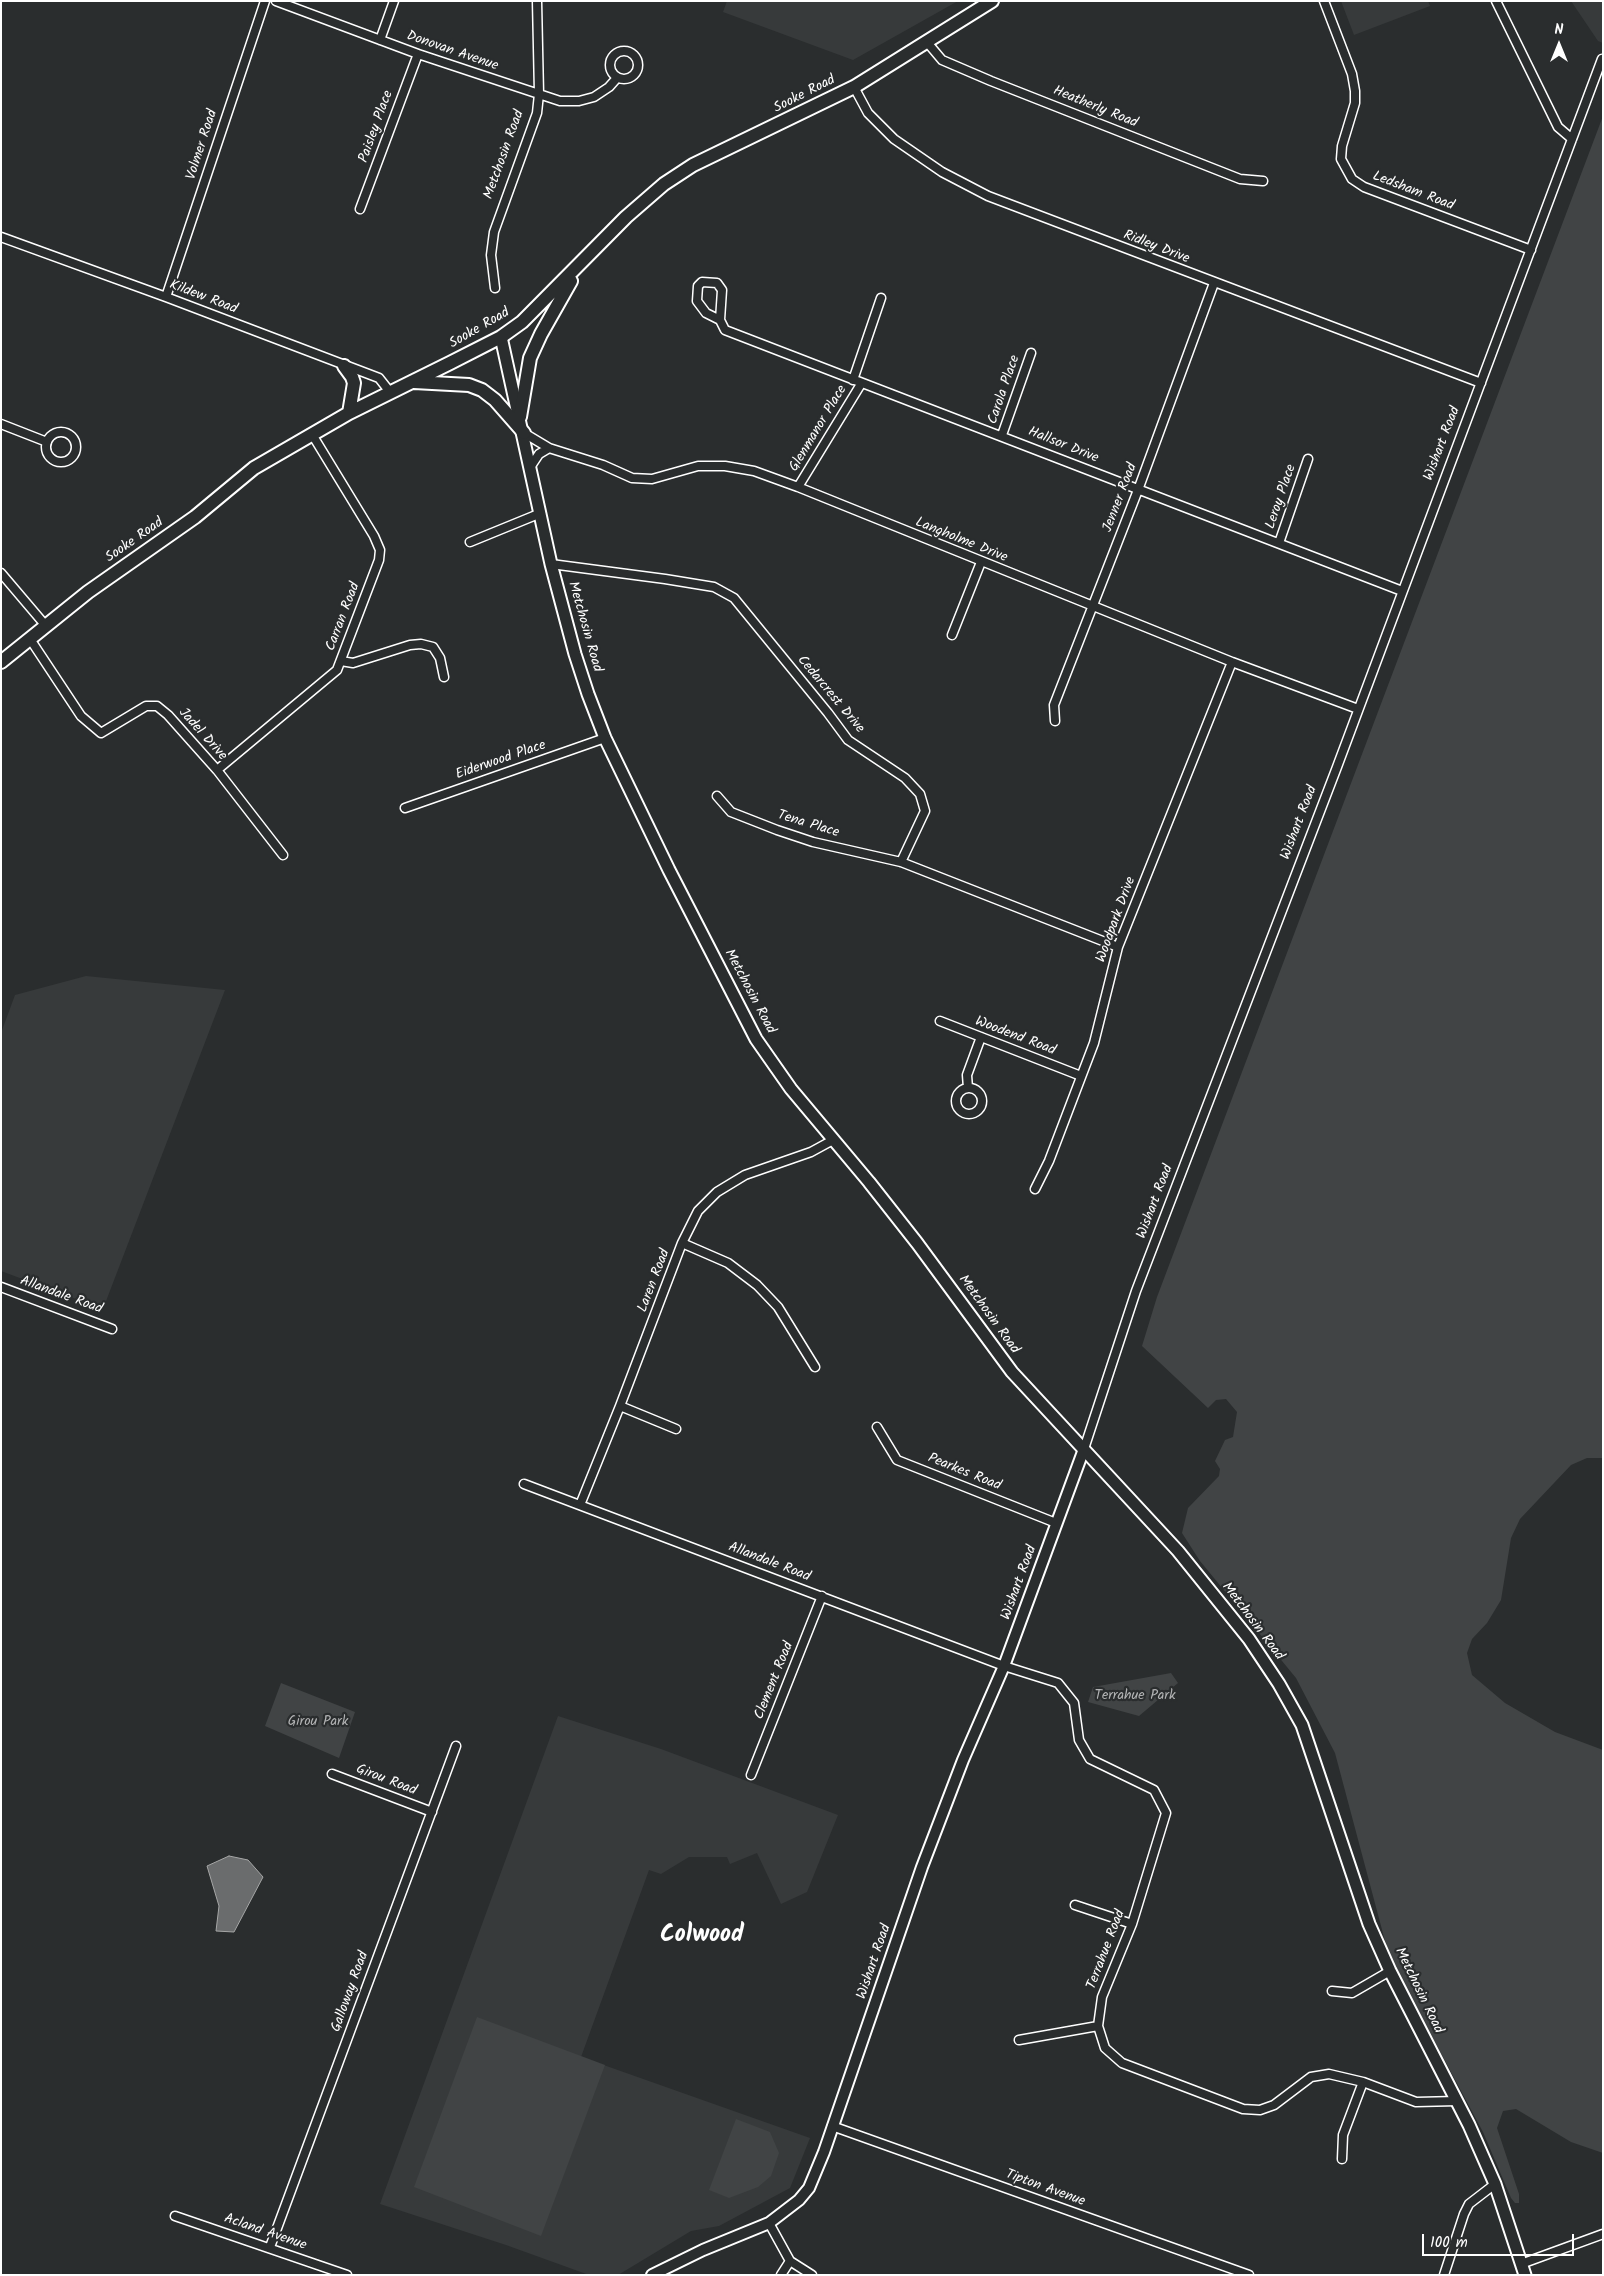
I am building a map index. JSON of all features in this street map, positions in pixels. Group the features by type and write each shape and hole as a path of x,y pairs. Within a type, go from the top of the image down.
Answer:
{"main road":[{"name":"Sooke Road","path":"1,662 88,592 195,517 254,468 313,436 349,413 501,337 522,322 546,301 581,262 642,202 664,184 693,165 854,87 980,6 992,1"},
{"path":"520,417 530,358 541,334 581,262"},
{"name":"Metchosin Road","path":"501,337 524,434 551,564 575,654 605,738 690,913 756,1039 791,1089 907,1229 1012,1372 1178,1551 1249,1639 1279,1684 1302,1726 1369,1924 1390,1971 1457,2101 1495,2184 1523,2270"},
{"path":"344,366 354,383 349,413"},
{"path":"412,382 469,385 482,390 495,400 524,434"}],"street":[{"name":"Volmer Road","path":"166,297 265,1"},
{"name":"Donovan Avenue","path":"276,1 418,54 560,101 580,101 594,96 609,87 617,78"},
{"path":"380,40 394,1"},
{"name":"Metchosin Road","path":"495,288 491,255 494,232 534,120 539,94 537,1"},
{"name":"Ledsham Road","path":"1324,1 1352,74 1355,92 1355,103 1342,146 1341,159 1352,179 1364,187 1531,250"},
{"path":"1496,1 1558,127 1572,139"},
{"name":"Heatherly Road","path":"926,41 942,60 990,81 1240,179 1263,181"},
{"name":"Paisley Place","path":"360,210 418,54"},
{"name":"Wishart Road","path":"652,2275 703,2250 769,2222 799,2200 808,2188 832,2126 936,1832 963,1760 1004,1666 1084,1449 1136,1292 1358,709 1602,59"},
{"name":"Ridley Drive","path":"854,87 868,112 894,139 942,172 988,196 1481,383"},
{"name":"Kildew Road","path":"1,238 166,297 379,378 390,392"},
{"name":"Hallsor Drive","path":"720,320 706,312 697,301 698,286 702,282 711,281 717,283 722,290 720,320 725,330 1402,591"},
{"name":"Jenner Road","path":"1056,721 1054,705 1138,490 1214,283"},
{"name":"Glenmanor Place","path":"853,380 881,298"},
{"name":"Carola Place","path":"1002,436 1031,353"},
{"name":"Glenmanor Place","path":"798,487 861,384"},
{"path":"1,424 47,442"},
{"path":"63,432 74,439 76,452 67,462 53,460 46,449 47,442 51,436 63,432"},
{"name":"Langholme Drive","path":"524,434 549,448 602,464 632,478 652,479 698,466 725,466 754,471 798,487 1092,607 1358,709"},
{"name":"Carran Road","path":"217,770 330,678 337,670 379,560 380,550 374,536 313,436"},
{"path":"530,466 539,454 549,448"},
{"name":"Leroy Place","path":"1279,543 1308,459"},
{"path":"470,542 541,513"},
{"path":"952,635 981,562"},
{"name":"Cedarcrest Drive","path":"551,564 714,587 734,598 848,740 905,778 920,794 924,811 901,862"},
{"path":"1,573 46,626"},
{"name":"Jadel Drive","path":"30,639 81,716 101,733 146,706 157,706 168,715 217,770 283,854"},
{"path":"341,662 358,662 410,645 422,644 433,647 440,658 444,677"},
{"name":"Woodpark Drive","path":"1035,1189 1049,1161 1094,1043 1118,947 1232,662"},
{"name":"Eiderwood Place","path":"405,808 605,738"},
{"name":"Tena Place","path":"717,796 732,812 777,830 813,842 901,862"},
{"path":"901,862 1118,947"},
{"name":"Woodend Road","path":"940,1021 1081,1076"},
{"path":"968,1088 967,1075 981,1037"},
{"name":"Laren Road","path":"580,1505 682,1243 698,1211 717,1192 745,1175 811,1152 833,1140"},
{"path":"682,1243 728,1263 757,1285 778,1307 814,1367"},
{"name":"Allandale Road","path":"1,1287 112,1329"},
{"path":"620,1406 676,1428"},
{"name":"Pearkes Road","path":"877,1427 897,1460 1056,1523"},
{"name":"Allandale Road","path":"524,1484 1004,1666"},
{"name":"Clement Road","path":"751,1775 822,1596"},
{"name":"Terrahue Road","path":"1004,1666 1058,1682 1074,1703 1079,1740 1090,1760 1154,1790 1166,1814 1132,1924 1102,1997 1098,2026 1105,2048 1122,2063 1243,2109 1260,2110 1274,2105 1311,2077 1328,2074 1363,2082 1416,2102 1457,2101"},
{"name":"Galloway Road","path":"270,2247 456,1746"},
{"name":"Girou Road","path":"332,1774 432,1812"},
{"path":"1075,1905 1132,1924"},
{"path":"1332,1990 1352,1993 1390,1971"},
{"path":"1019,2040 1098,2026"},
{"path":"1342,2159 1343,2134 1363,2082"},
{"name":"Tipton Avenue","path":"832,2126 1250,2275"},
{"path":"1444,2275 1469,2204 1495,2184"},
{"name":"Acland Avenue","path":"176,2216 347,2275"},
{"path":"769,2222 790,2261 812,2275"},
{"path":"1523,2270 1603,2234"},
{"path":"781,2275 790,2261"}],"shaded area":[{"path":"727,1 958,1 853,60 723,12"},
{"path":"1341,1 1428,1 1430,6 1354,35"},
{"path":"1571,1 1603,1 1603,43 1598,41"},
{"path":"86,976 225,990 103,1309 1,1271 1,1033 15,995"},
{"path":"558,1716 661,1749 838,1815 807,1892 781,1904 757,1853 730,1864 727,1857 689,1857 661,1874 649,1870 581,2057 810,2138 790,2188 719,2226 691,2231 618,2275 589,2275 506,2245 380,2204"},
{"path":"229,1856 248,1860 263,1877 234,1932 216,1931 219,1906 207,1866"}],"green space":[{"path":"1603,116 1603,1458 1587,1458 1571,1465 1520,1519 1511,1538 1501,1600 1487,1623 1472,1639 1467,1653 1472,1675 1505,1703 1555,1732 1603,1750 1603,2153 1571,2142 1516,2109 1503,2111 1497,2128 1519,2194 1519,2203 1515,2203 1511,2198 1483,2132 1389,1956 1335,1753 1296,1678 1200,1561 1182,1533 1188,1508 1219,1476 1220,1469 1215,1461 1225,1440 1233,1437 1237,1412 1226,1399 1216,1400 1208,1408 1142,1346 1157,1297"},
{"name":"Terrahue Park","path":"1171,1673 1178,1683 1139,1716 1088,1702 1093,1687"},
{"name":"Girou Park","path":"281,1683 355,1712 339,1758 265,1726"},
{"path":"477,2017 605,2065 541,2236 414,2187"},
{"path":"736,2119 770,2132 779,2153 771,2176 758,2187 729,2198 709,2190"}],"district":[{"name":"Colwood","path":"702,1937"}]}
